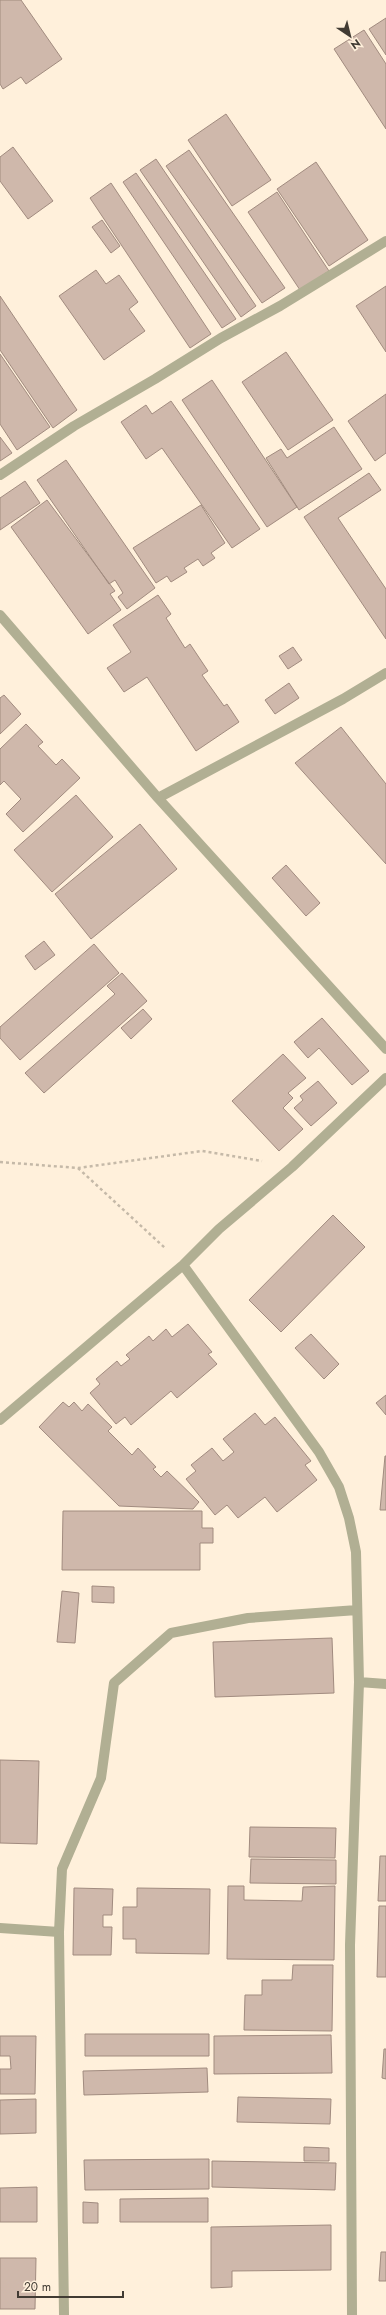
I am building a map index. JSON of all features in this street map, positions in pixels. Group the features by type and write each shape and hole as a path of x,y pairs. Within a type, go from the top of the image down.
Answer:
{"street":[{"path":"0,475 74,426 155,379 221,338 280,306 386,241"},
{"path":"0,615 158,798 386,1049"},
{"path":"158,798 342,699 386,672"},
{"path":"0,1420 183,1265 219,1229 292,1166 386,1078"},
{"path":"183,1265 319,1452 339,1487 349,1518 356,1552 359,1682 350,1945 352,2315"},
{"path":"64,2315 59,1932 62,1869 101,1778 114,1683 171,1633 248,1618 357,1610"},
{"path":"359,1682 386,1684"},
{"path":"0,1928 59,1932"}],"path":[{"path":"0,1162 78,1168 202,1151 292,1166"},
{"path":"78,1168 183,1265"}],"building":[{"path":"0,0 21,0 62,59 26,84 21,77 3,89 0,84"},
{"path":"386,18 386,55 369,29"},
{"path":"364,30 386,64 386,129 334,49"},
{"path":"226,114 271,180 232,206 188,140"},
{"path":"13,147 53,201 28,219 0,181 0,157"},
{"path":"189,150 285,288 262,303 166,166"},
{"path":"156,159 256,306 241,317 140,170"},
{"path":"316,162 368,240 329,266 277,189"},
{"path":"136,173 236,319 222,328 123,182"},
{"path":"111,183 211,334 190,348 90,198"},
{"path":"277,192 329,271 300,290 248,212"},
{"path":"102,220 120,246 111,253 92,227"},
{"path":"96,270 106,284 119,275 138,302 129,309 145,331 104,360 59,296"},
{"path":"386,286 386,352 356,306"},
{"path":"0,296 77,410 53,428 0,350"},
{"path":"286,352 333,420 288,450 242,382"},
{"path":"0,354 50,427 17,450 0,424"},
{"path":"212,380 297,507 267,527 182,400"},
{"path":"386,394 386,453 375,461 348,421"},
{"path":"171,401 260,529 232,548 162,448 146,459 121,422 146,405 152,414"},
{"path":"334,427 362,469 299,510 266,458 281,449 287,458"},
{"path":"0,437 12,453 0,461"},
{"path":"66,460 155,588 127,609 118,597 123,593 115,580 109,584 37,480"},
{"path":"369,473 381,490 338,518 386,589 386,639 304,517"},
{"path":"25,481 40,503 0,530 0,498"},
{"path":"47,500 115,591 110,594 121,610 88,634 11,527"},
{"path":"201,505 225,543 211,553 215,558 203,566 198,559 184,568 187,572 171,582 167,576 156,583 133,548"},
{"path":"158,595 171,614 166,618 185,648 190,644 208,671 202,675 224,706 227,704 239,722 196,751 147,677 124,692 107,668 131,652 113,625"},
{"path":"293,647 302,660 288,669 279,656"},
{"path":"289,683 299,698 275,714 265,700"},
{"path":"4,695 21,714 0,734 0,698"},
{"path":"26,724 43,742 38,746 56,765 62,759 80,778 23,832 6,814 21,799 4,781 0,785 0,749"},
{"path":"341,727 386,784 386,864 295,763"},
{"path":"76,795 113,837 52,892 14,850"},
{"path":"140,824 177,869 91,939 55,894"},
{"path":"286,865 320,903 306,916 272,878"},
{"path":"44,941 55,955 35,970 25,956"},
{"path":"94,944 119,973 20,1060 0,1038 0,1027"},
{"path":"122,973 147,1001 44,1093 25,1073 115,994 107,986"},
{"path":"143,1009 152,1019 131,1039 121,1028"},
{"path":"322,1018 369,1071 352,1085 319,1048 308,1058 294,1042"},
{"path":"283,1054 306,1078 288,1093 293,1098 283,1108 303,1129 279,1151 232,1101"},
{"path":"318,1081 337,1103 311,1126 294,1108 303,1100 300,1096"},
{"path":"333,1215 365,1247 281,1332 249,1300"},
{"path":"188,1324 212,1352 208,1354 217,1364 177,1398 171,1391 131,1425 125,1417 116,1424 90,1393 100,1384 96,1379 117,1361 121,1366 130,1359 126,1355 149,1336 153,1341 166,1329 172,1337"},
{"path":"311,1334 339,1364 324,1379 295,1348"},
{"path":"386,1395 386,1415 376,1403"},
{"path":"63,1402 69,1407 74,1402 82,1411 88,1404 112,1427 108,1431 132,1455 138,1448 156,1467 153,1469 161,1477 167,1471 199,1502 193,1509 119,1506 39,1427"},
{"path":"255,1413 265,1425 275,1417 311,1461 305,1465 317,1480 277,1512 265,1497 238,1518 227,1505 215,1515 186,1479 196,1471 191,1465 212,1448 223,1461 234,1452 223,1439"},
{"path":"385,1456 386,1510 380,1510"},
{"path":"63,1511 202,1511 202,1528 213,1528 213,1543 200,1543 200,1570 62,1570"},
{"path":"92,1586 114,1587 114,1603 92,1602"},
{"path":"62,1591 79,1593 75,1643 57,1642"},
{"path":"332,1638 334,1693 215,1697 213,1642"},
{"path":"0,1760 39,1761 37,1844 0,1843"},
{"path":"250,1827 336,1828 335,1858 249,1857"},
{"path":"380,1856 386,1856 386,1901 378,1901"},
{"path":"251,1859 336,1860 336,1884 250,1883"},
{"path":"228,1886 244,1886 244,1900 302,1901 303,1887 335,1886 334,1960 227,1959"},
{"path":"74,1888 113,1889 112,1915 103,1915 103,1927 112,1927 111,1955 73,1955"},
{"path":"137,1888 210,1889 209,1954 136,1953 136,1939 123,1939 123,1907 137,1907"},
{"path":"379,1906 386,1906 386,1977 377,1977"},
{"path":"293,1965 333,1965 332,2031 244,2030 245,1995 262,1995 262,1980 292,1980"},
{"path":"85,2034 209,2034 209,2056 85,2056"},
{"path":"331,2035 332,2073 214,2074 214,2036"},
{"path":"0,2036 36,2036 35,2094 0,2094 0,2069 11,2069 10,2056 0,2056"},
{"path":"384,2049 386,2049 386,2079 382,2078"},
{"path":"207,2068 208,2092 84,2095 83,2071"},
{"path":"238,2097 331,2099 330,2124 237,2122"},
{"path":"36,2099 36,2133 0,2134 0,2100"},
{"path":"304,2147 329,2148 329,2161 304,2161"},
{"path":"209,2159 209,2189 85,2190 84,2160"},
{"path":"212,2161 336,2163 335,2190 212,2187"},
{"path":"37,2187 37,2222 0,2222 0,2188"},
{"path":"208,2198 208,2222 120,2222 120,2199"},
{"path":"83,2202 98,2203 98,2223 83,2223"},
{"path":"331,2225 331,2270 232,2271 232,2287 211,2288 211,2227"},
{"path":"381,2252 386,2252 386,2281 379,2281"},
{"path":"0,2258 36,2258 35,2309 0,2309"}]}
